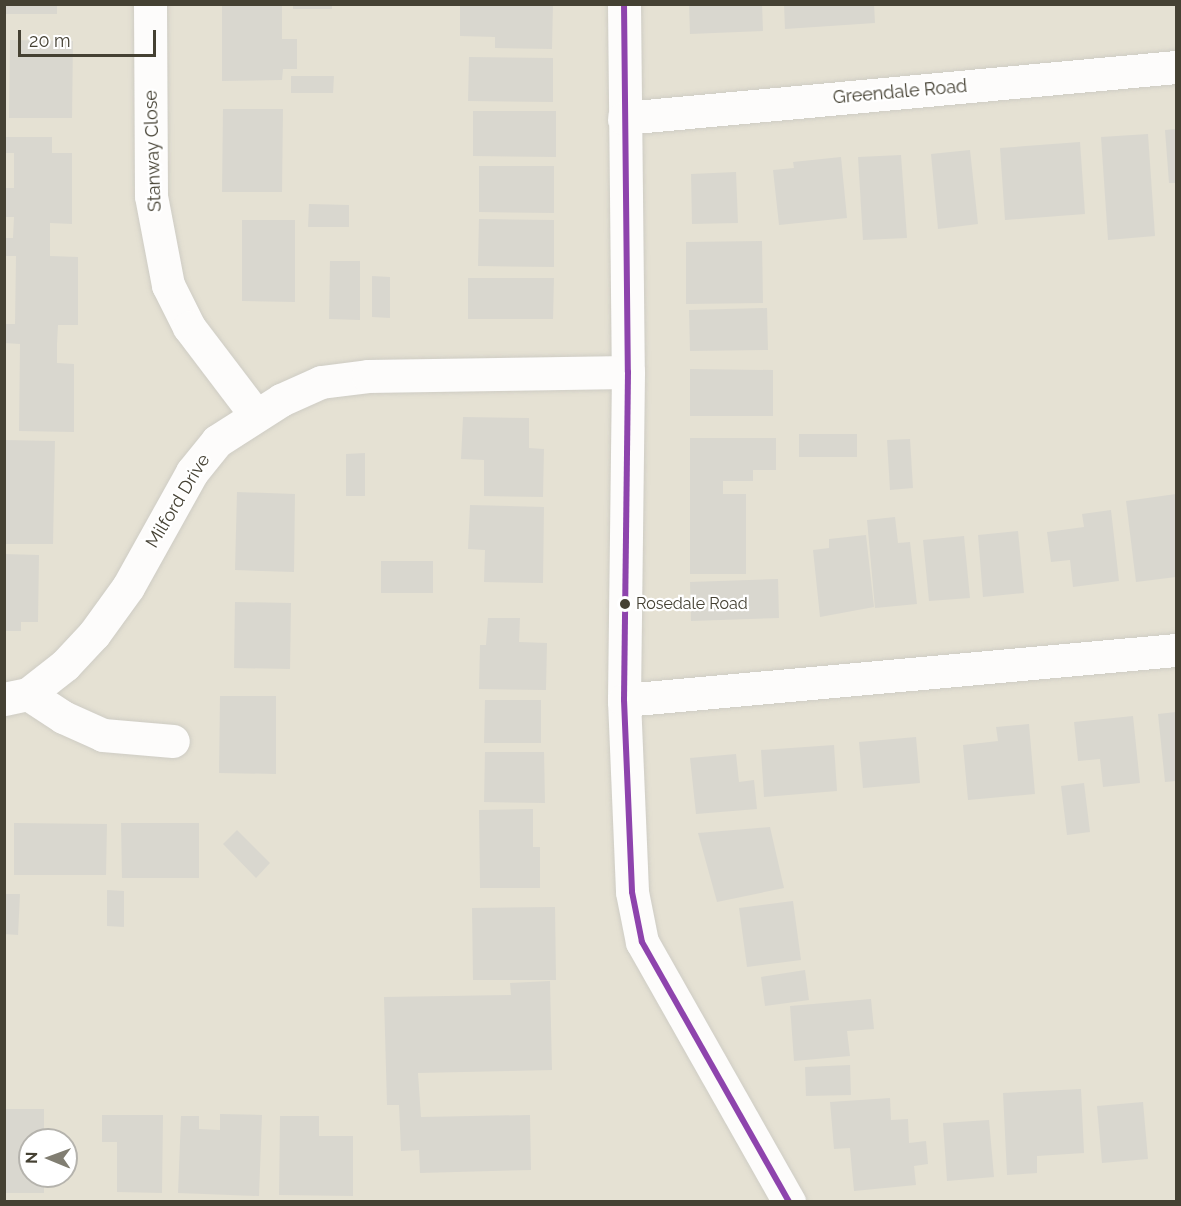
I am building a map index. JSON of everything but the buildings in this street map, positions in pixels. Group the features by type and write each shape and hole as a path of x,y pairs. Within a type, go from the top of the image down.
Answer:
{"street":[{"name":"Stanway Close","path":"150,4 151,196 168,285 189,327 255,414"},
{"path":"624,4 628,372 624,700 628,859 642,942 789,1202"},
{"name":"Greendale Road","path":"624,118 1176,67"},
{"name":"Milford Drive","path":"16,697 65,665 94,634 128,587 192,472 217,441 255,414 321,382 368,376 628,372"},
{"path":"624,700 1176,650"},
{"name":"Milford Drive","path":"16,697 103,735 173,741"}],"shaded area":[{"path":"5,5 1176,5 1176,1201 5,1202"}],"transit line":[{"path":"624,4 628,372 624,700 632,892 642,942 789,1202"}],"place":[{"name":"Rosedale Road","path":"625,604"}]}
